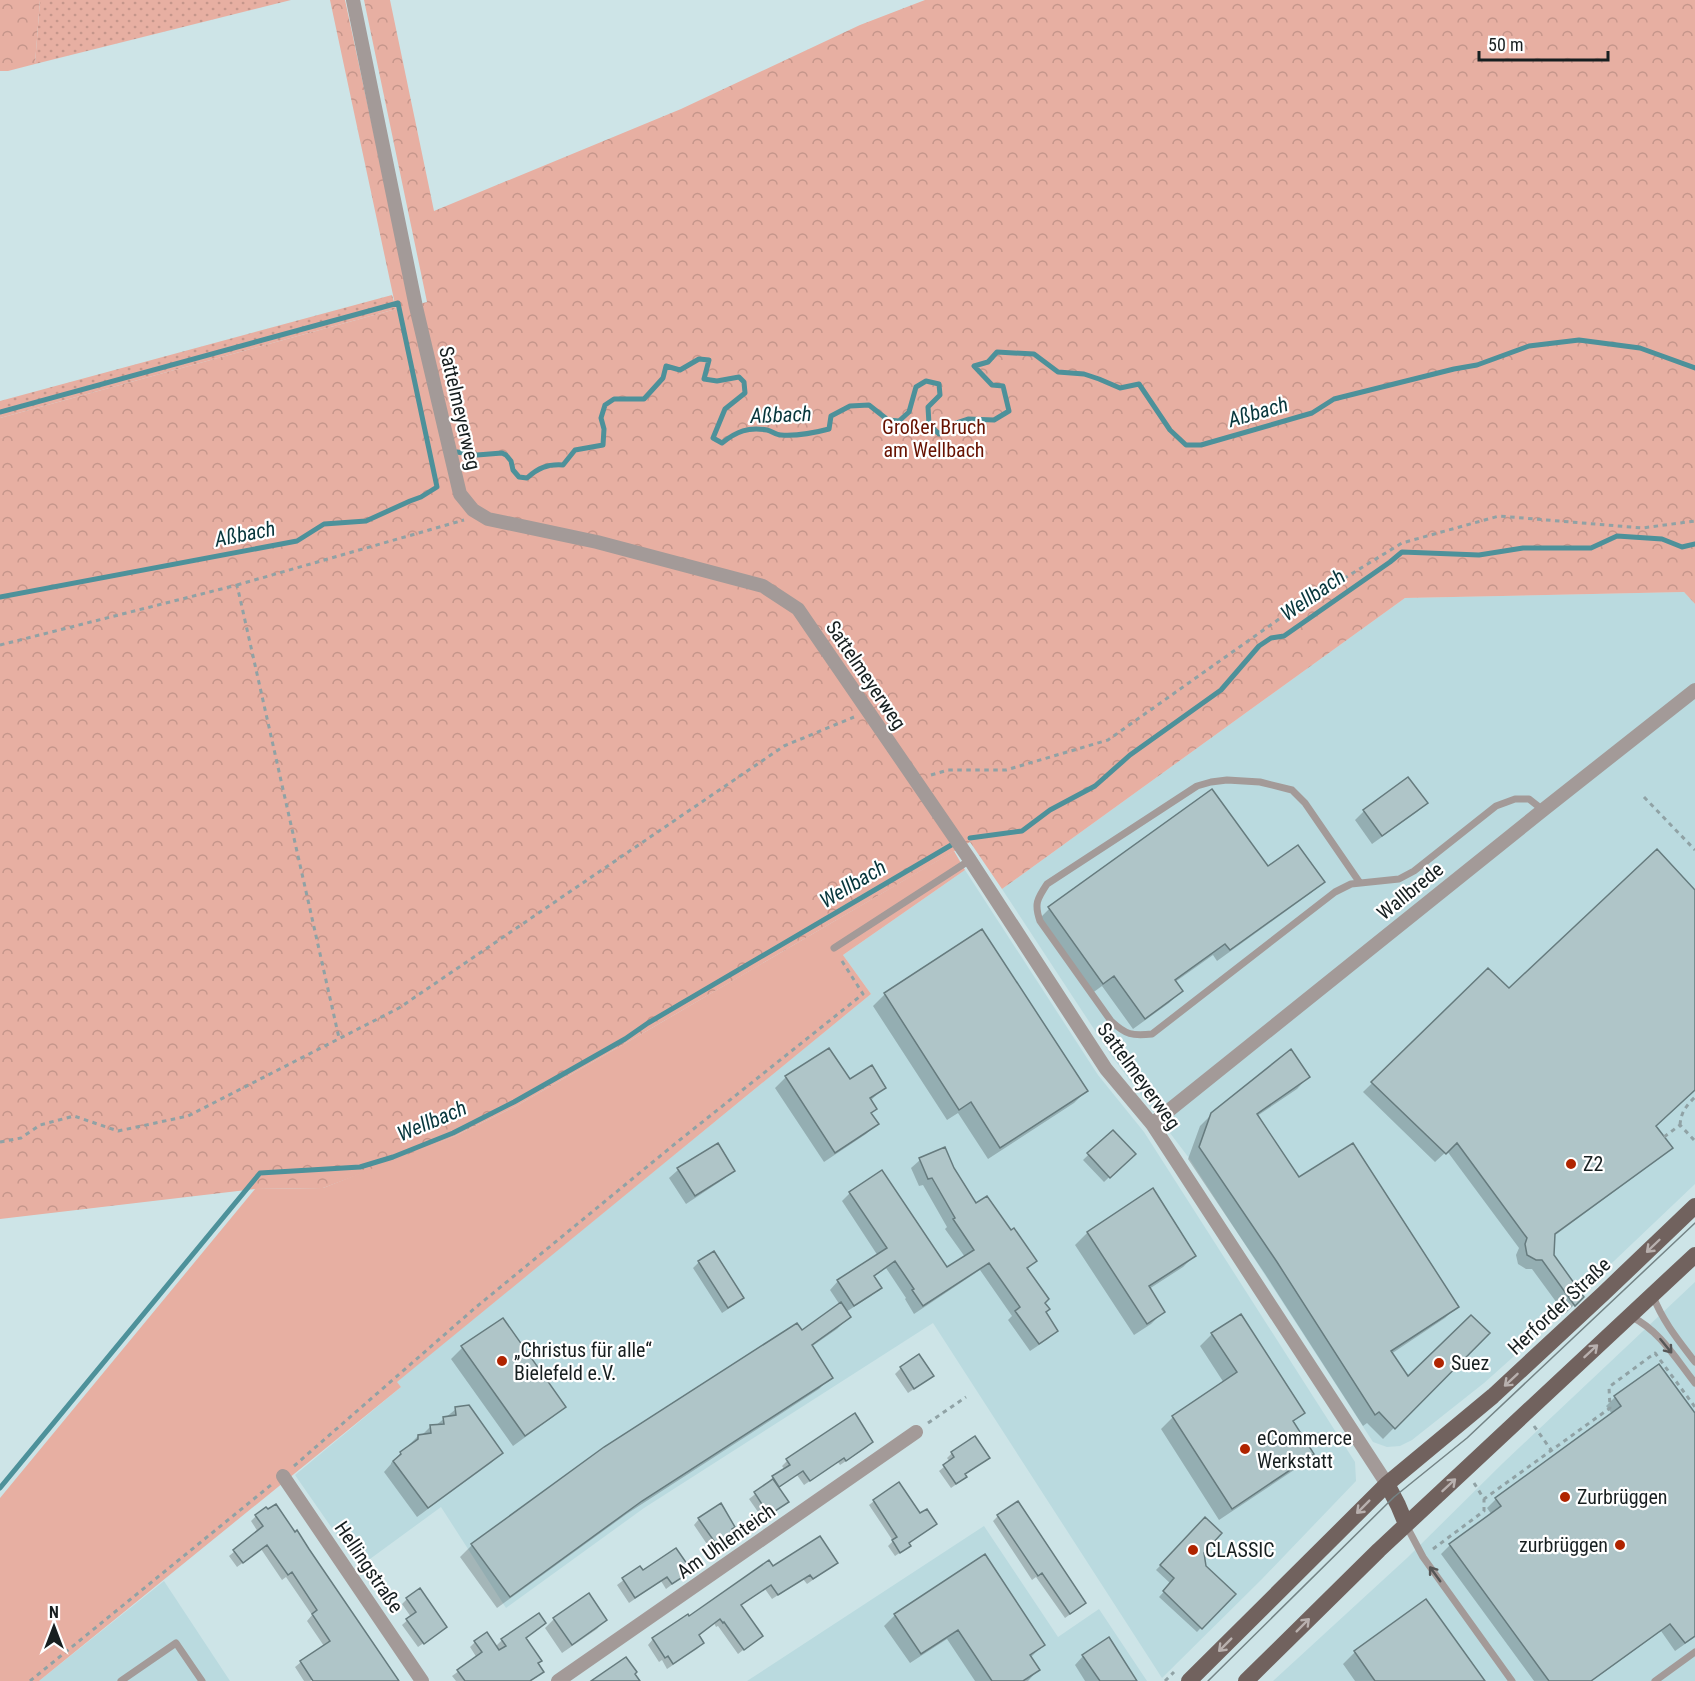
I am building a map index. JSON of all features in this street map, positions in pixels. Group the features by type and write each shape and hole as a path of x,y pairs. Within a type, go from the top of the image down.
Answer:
{"main road":[{"name":"Herforder Straße","path":"1189,1681 1387,1484 1493,1396 1695,1206"},
{"path":"1246,1681 1406,1524 1695,1255"},
{"path":"1387,1484 1406,1524"}],"street":[{"name":"Sattelmeyerweg","path":"353,0 416,307 460,494 472,510 488,519 597,542 763,586 798,609 970,860 1106,1069 1152,1125 1387,1484"},
{"name":"Wallbrede","path":"1152,1125 1695,690"},
{"name":"Am Uhlenteich","path":"558,1681 916,1432"},
{"name":"Hellingstraße","path":"283,1476 422,1681"}],"lane":[{"path":"1360,883 1305,803 1293,790 1260,782 1227,780 1197,786 1047,884 1038,897 1036,909 1040,921 1111,1021 1123,1032 1136,1036 1152,1034 1335,892 1351,884 1399,879 1414,871 1496,806 1515,798 1529,799 1543,810"},
{"path":"834,948 970,860"},
{"path":"1653,1294 1668,1327 1695,1362"},
{"path":"1630,1316 1642,1322 1657,1335 1695,1383"},
{"path":"1406,1524 1423,1557 1512,1681"},
{"path":"121,1681 176,1643 202,1681"},
{"path":"1655,1681 1695,1652"}],"path":[{"path":"0,645 237,585 482,515"},
{"path":"915,779 948,770 1006,770 1108,740 1289,612 1402,543 1499,516 1642,528 1695,521"},
{"path":"237,585 339,1039"},
{"path":"0,1142 21,1138 40,1125 74,1116 118,1131 188,1116 399,1008 784,746 867,711"},
{"path":"1644,796 1695,850"},
{"path":"30,1681 283,1476 475,1308 676,1143 863,994 834,948"},
{"path":"1664,1137 1680,1125 1681,1114 1685,1106 1695,1097"},
{"path":"1680,1125 1695,1141"},
{"path":"1484,1499 1610,1408 1609,1387 1655,1353 1695,1407"},
{"path":"916,1432 966,1396"},
{"path":"1533,1425 1554,1455"},
{"path":"1423,1557 1484,1511 1484,1499 1473,1483"}],"shaded area":[{"path":"1684,592 1695,604 1695,1184 1484,1383 1412,1440 1400,1446 1387,1447 1373,1442 1189,1158 1113,1058 1002,889 1405,598"},
{"path":"965,870 1098,1075 1144,1132 1355,1462 1356,1481 1162,1678 933,1323 644,1508 506,1608 441,1507 359,1567 295,1475 401,1387 396,1382 871,994 843,955"},
{"path":"1695,1282 1695,1681 1273,1681 1407,1558 1503,1463"},
{"path":"984,1526 1058,1637 1099,1609 1147,1681 747,1681"},
{"path":"164,1581 230,1681 39,1681"}],"green space":[{"path":"0,0 40,0 35,64 0,71"},
{"path":"40,0 291,0 35,64"},
{"name":"Großer Bruch am Wellbach","path":"330,0 345,0 411,306 427,302 364,0 390,0 434,211 681,109 860,25 925,0 1695,0 1695,604 1684,592 1405,598 1002,889 970,842 516,1106 455,1136 323,1188 255,1189 0,1219 0,418 396,309"},
{"path":"392,295 396,309 0,418 0,401"},
{"path":"954,851 965,870 843,955 871,994 397,1382 401,1387 39,1681 0,1681 0,1498 255,1189 323,1188 455,1136 516,1106"}],"building":[{"path":"1408,777 1428,803 1382,836 1363,810"},
{"path":"1212,789 1268,866 1298,845 1325,882 1230,950 1225,944 1175,980 1183,991 1145,1019 1114,976 1103,984 1048,907"},
{"path":"1657,849 1695,890 1695,1090 1656,1126 1673,1148 1555,1234 1554,1255 1584,1297 1575,1306 1542,1260 1536,1260 1527,1255 1525,1244 1527,1238 1457,1143 1446,1154 1371,1082 1488,968 1509,988"},
{"path":"982,929 1088,1091 1000,1148 971,1102 959,1110 884,993"},
{"path":"829,1048 850,1079 872,1065 886,1088 870,1098 877,1109 871,1113 879,1124 835,1153 785,1076"},
{"path":"1291,1049 1310,1077 1257,1114 1299,1177 1353,1143 1459,1307 1391,1351 1408,1376 1471,1315 1490,1333 1395,1429 1379,1412 1375,1415 1277,1262 1199,1147 1211,1113"},
{"path":"1113,1130 1136,1154 1110,1178 1087,1153"},
{"path":"718,1143 735,1171 695,1196 677,1168"},
{"path":"945,1147 954,1168 976,1203 987,1196 1011,1230 1014,1228 1037,1261 1027,1268 1049,1299 1045,1303 1050,1309 1046,1312 1058,1331 1039,1344 1015,1311 1020,1307 989,1263 923,1306 895,1261 874,1276 882,1288 854,1306 837,1280 887,1248 849,1192 882,1170 947,1267 974,1250 953,1219 955,1218 932,1178 928,1179 919,1158"},
{"path":"1153,1188 1196,1256 1149,1286 1165,1312 1147,1324 1087,1232"},
{"path":"714,1251 744,1298 728,1308 698,1261"},
{"path":"841,1302 851,1317 812,1345 833,1378 642,1501 510,1597 471,1544 604,1447 797,1323 802,1330"},
{"path":"1241,1314 1305,1413 1293,1421 1314,1454 1232,1509 1172,1416 1237,1372 1211,1333"},
{"path":"503,1318 566,1407 525,1436 461,1346"},
{"path":"919,1354 934,1376 914,1389 900,1367"},
{"path":"1659,1364 1695,1413 1695,1636 1685,1643 1670,1624 1591,1681 1549,1681 1449,1544 1501,1506 1495,1498 1621,1406 1614,1396"},
{"path":"469,1405 503,1453 428,1508 393,1461 401,1454 400,1452 418,1439 418,1435 431,1433 430,1425 444,1424 443,1417 456,1415 455,1407"},
{"path":"855,1413 873,1442 846,1461 844,1458 810,1481 803,1471 779,1487 772,1476 790,1465 786,1459"},
{"path":"975,1436 990,1458 965,1474 967,1477 956,1484 943,1465 954,1457 951,1452"},
{"path":"773,1479 789,1502 769,1515 754,1492"},
{"path":"899,1482 920,1513 927,1509 937,1524 909,1543 911,1546 900,1553 892,1540 897,1537 873,1500"},
{"path":"1018,1501 1086,1603 1070,1614 1042,1573 1038,1576 997,1515"},
{"path":"721,1503 735,1527 732,1529 739,1540 721,1551 698,1518"},
{"path":"276,1504 295,1532 297,1530 399,1681 313,1681 300,1661 330,1641 312,1614 317,1610 292,1572 288,1575 267,1545 243,1563 233,1550 263,1526 255,1515 266,1507 268,1509"},
{"path":"1205,1517 1222,1533 1204,1553 1206,1566 1236,1594 1202,1629 1163,1591 1174,1578 1160,1565"},
{"path":"820,1536 838,1563 813,1579 810,1575 778,1595 771,1585 741,1605 763,1636 744,1650 720,1619 699,1635 704,1643 673,1664 668,1656 665,1658 652,1638 688,1614 689,1616 769,1560 773,1566"},
{"path":"676,1548 692,1571 672,1584 667,1577 635,1598 622,1578 640,1566 643,1570"},
{"path":"985,1554 1045,1645 1030,1655 1040,1670 1023,1681 992,1681 958,1630 921,1654 894,1614"},
{"path":"420,1588 447,1627 424,1644 406,1619 416,1612 406,1598"},
{"path":"589,1593 607,1620 572,1645 553,1618"},
{"path":"1426,1599 1485,1681 1375,1681 1354,1651"},
{"path":"539,1613 546,1623 526,1638 542,1661 538,1663 544,1672 530,1681 465,1681 457,1670 482,1652 474,1641 487,1632 499,1650 506,1646 501,1639"},
{"path":"1109,1637 1137,1681 1100,1681 1082,1655"},
{"path":"626,1657 637,1672 635,1674 640,1681 591,1681"}],"waterway":[{"path":"0,412 398,303 437,487 421,497 366,521 324,524 297,541 0,597"},
{"name":"Aßbach","path":"457,452 477,455 502,453 511,461 513,470 519,477 527,478 543,467 563,465 575,450 603,445 604,429 601,418 605,405 614,399 644,399 663,378 666,366 680,370 699,359 709,360 704,379 717,381 739,377 744,382 745,393 725,409 713,438 722,443 733,435 754,429 767,430 779,435 805,434 829,429 831,416 850,406 869,405 888,420 899,421 909,412 916,387 926,381 939,384 940,395 928,407 929,424 939,434 953,424 968,419 994,420 1009,411 1003,386 992,385 974,366 988,362 997,352 1034,354 1058,372 1084,374 1120,388 1139,384 1170,430 1186,445 1201,445 1312,413 1334,399 1477,365 1529,346 1579,340 1640,348 1695,368"},
{"name":"Wellbach","path":"970,838 1022,831 1050,810 1095,786 1130,755 1221,690 1259,646 1271,638 1284,636 1402,552 1479,555 1523,548 1591,548 1617,536 1662,539 1682,547 1695,544"},
{"name":"Wellbach","path":"0,1488 260,1173 360,1167 393,1157 453,1133 514,1102 625,1039 648,1023 953,844"}],"tram line":[{"path":"1208,1681 1394,1497 1467,1438 1695,1223"}],"place":[{"name":"Z2","path":"1571,1164"},
{"name":"„Christus für alle“ Bielefeld e.V.","path":"502,1361"},
{"name":"Suez","path":"1439,1363"},
{"name":"eCommerce Werkstatt","path":"1245,1449"},
{"name":"Zurbrüggen","path":"1565,1497"},
{"name":"zurbrüggen","path":"1620,1545"},
{"name":"CLASSIC","path":"1193,1550"}]}
